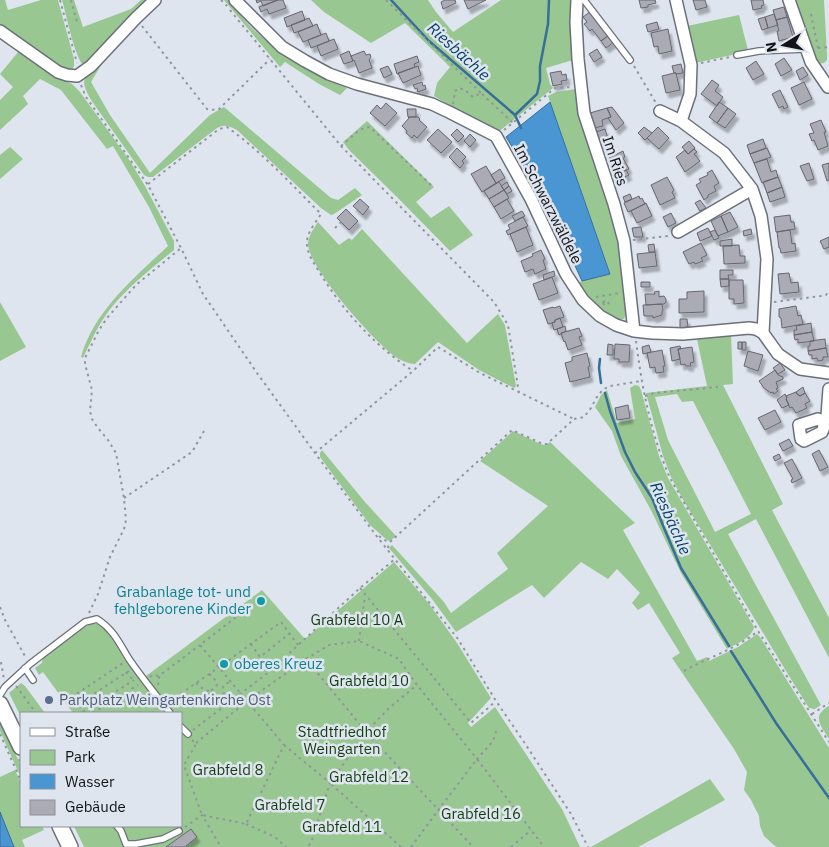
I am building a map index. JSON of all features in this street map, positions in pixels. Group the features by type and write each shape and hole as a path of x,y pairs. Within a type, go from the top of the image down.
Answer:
{"street":[{"path":"0,31 58,72 77,76 91,66 155,0"},
{"name":"Im Schwarzwäldele","path":"235,0 282,47 305,62 329,74 357,84 432,104 496,136 531,199 566,274 583,300 600,316 616,325 634,331 652,333 683,334 749,328 763,333"},
{"name":"Im Ries","path":"577,0 578,59 584,113 624,241 634,331"},
{"path":"676,0 691,65 690,94 681,121"},
{"path":"789,0 805,49 811,62 829,89"},
{"path":"829,74 829,89"},
{"path":"660,111 681,121 724,153 752,189 761,216 767,260 763,333 778,354 800,369 829,373"},
{"path":"678,232 752,189"},
{"path":"823,422 827,416 829,389"},
{"path":"0,704 20,745"},
{"path":"60,827 70,847"}],"lane":[{"path":"584,0 630,60"},
{"path":"737,55 759,50 805,49"},
{"path":"0,695 5,687 27,666 85,622 97,620 106,625 113,633 129,659 169,712"},
{"path":"27,666 33,680"},
{"path":"182,728 188,734"},
{"path":"118,827 121,831 125,846 163,839 179,830"}],"path":[{"path":"60,0 78,67 77,76 86,97 148,185 203,294 257,373 375,534 458,639 496,701 571,814 588,847"},
{"path":"71,0 78,25"},
{"path":"221,0 341,146 494,302 508,325 519,393"},
{"path":"386,0 513,124 555,88 581,86"},
{"path":"811,14 818,48 829,47"},
{"path":"136,18 207,110 218,109 270,59"},
{"path":"691,65 737,55"},
{"path":"630,60 660,111"},
{"path":"449,112 459,88 465,90 473,97 481,93"},
{"path":"148,185 219,129 227,127 265,158 320,214 308,234 308,250 312,260 333,295 371,338 399,362 413,371"},
{"path":"341,146 361,129 370,127 432,186"},
{"path":"335,228 341,222"},
{"path":"624,241 666,236 678,232"},
{"path":"85,622 98,594 110,557 124,529 126,520 116,453 92,419 90,411 92,390 85,358 107,318 136,284 181,248"},
{"path":"583,300 630,291"},
{"path":"764,304 821,296 826,295 829,291"},
{"path":"605,296 606,300"},
{"path":"634,331 641,381 660,456 670,478 758,630 829,742"},
{"path":"315,452 413,371 438,347 480,373 574,420"},
{"path":"388,549 389,543 512,430 547,444 574,420 584,417 604,389 610,386 641,381"},
{"path":"645,396 654,393 718,387"},
{"path":"124,498 192,452 204,431"},
{"path":"375,534 389,543"},
{"path":"196,744 188,734 269,672 360,588 395,559"},
{"path":"360,588 471,723 496,701"},
{"path":"359,641 365,594"},
{"path":"0,607 27,666"},
{"path":"153,676 160,676 236,617"},
{"path":"153,712 218,668 281,622 298,645"},
{"path":"684,671 701,661 736,646 758,630"},
{"path":"251,644 260,657 289,634"},
{"path":"221,847 202,815 184,765 196,744 247,701 306,659 329,645 359,641 399,659 417,685 477,759 544,847"},
{"path":"200,645 284,745 330,783 401,847"},
{"path":"83,712 72,697 129,659"},
{"path":"306,659 366,732 473,847"},
{"path":"1,662 5,687"},
{"path":"78,704 135,666"},
{"path":"85,712 133,680 126,672"},
{"path":"209,674 218,685 223,687"},
{"path":"158,686 160,676"},
{"path":"125,680 130,677"},
{"path":"96,712 145,680"},
{"path":"223,687 230,682"},
{"path":"196,683 210,692 216,701 221,700 224,695 223,687"},
{"path":"210,692 218,685"},
{"path":"308,847 312,840 330,783 366,732 389,708 417,685"},
{"path":"16,686 35,712"},
{"path":"811,714 829,703"},
{"path":"411,847 477,759 494,741 497,729"},
{"path":"0,734 20,779"},
{"path":"246,824 284,745"},
{"path":"179,830 202,815 246,824 275,837 286,847"},
{"path":"511,847 531,830"}],"green space":[{"path":"0,0 5,0 8,10 41,0 58,0 74,59 72,70 67,71 0,32"},
{"path":"62,0 74,0 83,27 131,9 141,0 147,0 89,62 82,64 73,42"},
{"path":"224,0 230,0 253,29 282,53 314,72 347,88 340,95 285,62 280,67"},
{"path":"311,0 428,0 453,32 501,0 573,0 573,60 546,68 550,84 553,88 497,133 434,96 437,83 450,67 405,23 371,43 324,12"},
{"path":"792,0 824,0 827,60 824,63 817,64"},
{"path":"739,15 748,50 695,63 687,26"},
{"path":"19,51 46,71 72,84 80,92 130,161 174,241 174,250 149,270 111,308 99,326 83,358 81,357 87,340 105,310 129,283 168,246 149,207 113,146 107,149 61,90 40,79 23,96 28,104 0,130 0,100 13,87 0,74"},
{"path":"103,62 91,82 110,115 150,173 210,115 224,107 331,198 338,200 355,188 362,195 331,215 321,208 237,130 227,126 217,128 153,177 144,175 91,100 85,87 84,82 87,75"},
{"path":"576,89 578,113 611,209 624,268 627,310 624,319 617,319 592,303 579,282 610,273 548,96 556,92"},
{"path":"367,121 434,187 416,202 431,218 449,206 473,235 450,251 349,150 343,142"},
{"path":"10,147 23,159 0,179 0,155"},
{"path":"318,222 339,245 349,238 352,240 362,229 467,343 498,314 505,325 516,386 514,388 479,370 438,342 415,364 397,358 387,350 359,322 319,269 311,254 308,243"},
{"path":"0,302 26,347 0,361"},
{"path":"731,335 733,384 723,385 783,504 772,510 829,618 829,658 756,519 728,534 821,705 815,709 809,708 682,498 663,456 646,393 707,386 697,339","holes":["677,394 682,402 693,401 751,514 715,532 668,440 655,397"]},
{"path":"635,385 639,386 641,390 659,456 668,478 754,627 747,637 727,649 681,573 652,512 621,456 612,431 595,407 601,395 607,390 617,423 635,419 630,388"},
{"path":"513,431 543,445 550,442 635,523 623,530 697,661 707,657 709,661 738,647 757,634 760,637 829,748 829,847 777,847 764,836 759,816 744,790 747,772 734,749 672,658 680,653 649,603 638,610 632,603 640,593 617,569 608,579 581,562 544,598 532,585 456,632 432,599 389,548 392,545 444,602 451,613 508,569 497,553 548,506 480,461"},
{"path":"322,450 396,536 390,541 370,525 320,457"},
{"name":"Stadtfriedhof Weingarten","path":"394,562 430,605 457,643 491,698 468,723 471,727 495,707 562,809 580,847 84,847 74,827 182,827 182,712 72,712 43,672 39,675 35,668 42,663 43,657 82,628 92,624 103,625 142,679 262,590 305,639"},
{"path":"21,683 44,712 20,712 20,715 9,693"},
{"path":"829,706 829,739 819,721 819,717"},
{"path":"0,720 20,764 20,776 0,731"},
{"path":"15,770 20,781 20,827 42,827 44,830 22,840 25,847 0,847 0,777"},
{"path":"710,779 725,800 638,847 591,847"}],"water":[{"path":"550,102 610,274 582,281 543,196 506,137"},
{"path":"0,812 14,847 0,847"}],"building":[{"path":"256,0 278,0 263,6 261,1 257,3"},
{"path":"283,0 286,8 269,14 267,9 261,12 259,7"},
{"path":"455,0 456,3 443,9 441,2"},
{"path":"464,0 486,0 468,9"},
{"path":"639,0 655,0 656,3 641,8"},
{"path":"693,0 705,0 707,7 696,10"},
{"path":"751,0 763,0 764,5 761,6 762,8 753,10"},
{"path":"784,7 787,17 776,20 773,10"},
{"path":"302,11 305,20 287,27 284,18"},
{"path":"591,11 609,35 601,41 592,29 590,31 584,24 587,22 583,17"},
{"path":"774,14 778,25 768,28 765,17"},
{"path":"765,17 768,28 762,30 758,19"},
{"path":"787,17 793,37 779,41 776,20"},
{"path":"309,18 313,26 294,33 291,25"},
{"path":"657,22 659,29 648,32 646,25"},
{"path":"317,24 321,35 303,42 298,32"},
{"path":"668,29 672,51 659,54 658,46 654,47 651,33"},
{"path":"326,33 329,41 311,48 308,40"},
{"path":"609,35 614,42 606,48 601,41"},
{"path":"334,39 338,49 321,56 317,46"},
{"path":"597,49 602,57 594,62 589,54"},
{"path":"349,51 353,61 344,64 340,55"},
{"path":"364,51 366,55 370,54 369,60 372,68 359,73 351,56"},
{"path":"417,56 419,62 414,64 415,67 397,74 394,64"},
{"path":"784,58 792,70 781,76 775,64"},
{"path":"756,61 764,74 753,80 746,68"},
{"path":"681,64 683,73 674,73 672,66"},
{"path":"388,66 392,74 384,78 380,69"},
{"path":"418,66 421,75 403,83 398,73"},
{"path":"803,67 808,75 800,80 796,71"},
{"path":"561,71 562,75 566,74 567,80 561,81 562,84 553,86 550,73"},
{"path":"676,73 680,90 666,93 662,76"},
{"path":"712,80 719,85 715,91 723,97 717,106 701,94"},
{"path":"422,82 426,89 418,92 417,88 415,89 413,85"},
{"path":"804,82 812,99 799,105 791,88"},
{"path":"780,90 788,107 784,109 783,106 779,108 772,94"},
{"path":"719,102 728,108 717,123 709,117"},
{"path":"386,103 397,113 385,126 370,113 377,105 381,109"},
{"path":"612,107 624,123 616,130 608,118 611,117 607,108"},
{"path":"607,108 611,117 602,120 603,126 594,128 590,113"},
{"path":"728,108 736,114 725,128 717,123"},
{"path":"407,109 416,109 416,117 408,117"},
{"path":"408,117 418,117 427,127 417,138 414,135 412,138 402,126"},
{"path":"821,120 826,132 824,132 828,146 818,150 809,134 814,133 810,124"},
{"path":"644,127 652,133 645,140 638,133"},
{"path":"658,127 669,138 659,149 647,138"},
{"path":"438,129 452,142 441,153 427,140"},
{"path":"457,129 464,136 458,142 451,135"},
{"path":"605,129 610,145 601,147 596,132"},
{"path":"470,134 476,140 470,147 464,141"},
{"path":"763,139 766,148 750,154 747,145"},
{"path":"689,141 695,148 688,154 682,147"},
{"path":"457,148 466,157 462,161 464,163 460,168 449,157"},
{"path":"767,148 771,157 754,163 750,154"},
{"path":"694,149 697,152 694,154 700,161 685,172 676,157 685,150 688,154"},
{"path":"623,151 625,157 623,158 629,169 617,174 609,158"},
{"path":"767,159 771,172 776,170 778,177 762,183 754,163"},
{"path":"809,163 814,179 807,181 800,166"},
{"path":"829,163 829,180 827,181 822,165"},
{"path":"486,166 496,183 482,192 471,174"},
{"path":"500,169 505,178 496,183 491,175"},
{"path":"626,170 629,175 619,180 616,174"},
{"path":"712,170 719,183 714,186 716,191 708,195 704,200 696,185 701,182 699,179 708,175 707,173"},
{"path":"667,177 674,190 672,192 675,198 660,205 651,185"},
{"path":"778,177 782,187 767,193 763,182"},
{"path":"499,182 504,190 489,199 484,191"},
{"path":"507,182 509,186 504,190 501,186"},
{"path":"509,186 512,191 507,194 504,190"},
{"path":"782,187 785,197 770,202 767,193"},
{"path":"504,190 509,198 494,207 489,199"},
{"path":"630,194 632,199 625,202 623,197"},
{"path":"639,196 645,204 628,212 624,203"},
{"path":"360,199 369,207 363,215 353,206"},
{"path":"507,199 514,211 501,219 494,207"},
{"path":"700,200 706,208 700,211 695,203"},
{"path":"646,203 652,216 637,223 631,211"},
{"path":"346,209 358,221 349,230 337,218"},
{"path":"522,211 525,216 515,221 512,216"},
{"path":"730,212 738,227 728,232 721,216"},
{"path":"671,213 676,223 668,227 663,217"},
{"path":"790,215 795,229 776,232 774,217"},
{"path":"721,216 728,232 718,236 711,221"},
{"path":"523,217 528,226 508,235 506,231 510,229 508,225"},
{"path":"526,227 533,245 517,252 510,234"},
{"path":"641,227 643,237 634,237 632,228"},
{"path":"708,228 712,236 700,241 697,233"},
{"path":"751,229 752,234 744,236 743,231"},
{"path":"715,230 719,238 714,240 710,232"},
{"path":"790,230 792,244 795,243 796,251 781,253 777,232"},
{"path":"829,237 829,247 824,249 820,241"},
{"path":"732,239 732,246 720,246 720,241"},
{"path":"701,243 707,255 701,258 703,261 689,264 683,252"},
{"path":"654,244 655,252 649,252 648,245"},
{"path":"739,245 740,256 745,256 745,263 724,264 723,246"},
{"path":"541,250 545,259 543,260 546,269 535,274 533,269 525,272 521,261"},
{"path":"655,252 657,266 639,268 637,254"},
{"path":"720,270 733,270 733,275 728,275 729,279 720,279"},
{"path":"554,271 555,276 544,280 543,275"},
{"path":"789,273 791,283 798,282 799,292 780,294 778,274"},
{"path":"552,277 558,293 539,300 533,284"},
{"path":"720,279 729,279 729,286 721,287"},
{"path":"729,280 743,280 744,303 734,304 734,299 729,299"},
{"path":"641,282 650,282 650,287 641,287"},
{"path":"659,291 659,297 664,296 666,302 664,304 646,305 645,294 655,294 654,292"},
{"path":"704,291 704,312 679,313 679,299 687,299 687,292"},
{"path":"662,304 662,315 653,318 653,316 644,316 643,305"},
{"path":"560,306 564,317 548,324 543,310"},
{"path":"796,306 798,316 801,315 803,324 782,328 779,309"},
{"path":"560,318 563,327 554,330 552,323"},
{"path":"680,319 687,319 688,327 680,328"},
{"path":"811,323 812,332 794,335 794,330 797,330 796,326"},
{"path":"565,326 566,331 559,335 557,329"},
{"path":"579,328 582,336 579,337 582,345 568,350 561,333"},
{"path":"812,332 814,341 798,343 798,339 795,340 794,335"},
{"path":"825,339 826,348 808,351 810,341"},
{"path":"738,342 742,342 742,349 738,349"},
{"path":"742,342 746,342 746,350 742,350"},
{"path":"608,344 613,345 613,355 607,355"},
{"path":"615,344 630,345 629,362 619,362 619,359 614,359"},
{"path":"649,345 651,352 643,354 642,347"},
{"path":"680,346 681,349 678,349 680,359 672,361 670,348"},
{"path":"692,347 694,362 690,363 691,366 681,365 678,349"},
{"path":"826,348 828,357 823,357 823,360 812,359 812,355 809,355 808,351"},
{"path":"662,350 665,366 663,366 664,372 656,373 655,367 650,368 647,353"},
{"path":"748,351 763,355 758,371 744,366"},
{"path":"587,353 590,377 570,382 565,363 572,361 572,357"},
{"path":"780,363 785,370 778,374 773,368"},
{"path":"775,370 783,379 776,382 778,388 776,389 778,391 774,394 764,388 759,381"},
{"path":"803,387 805,393 800,396 796,392"},
{"path":"796,392 800,396 805,393 810,401 805,404 807,408 796,413 792,407 790,408 786,396"},
{"path":"785,394 789,405 782,408 777,400"},
{"path":"628,405 630,418 617,420 615,408"},
{"path":"775,410 781,422 765,430 758,418"},
{"path":"789,439 793,446 783,451 779,444"},
{"path":"819,450 828,467 820,471 812,454"},
{"path":"779,454 781,458 775,461 773,457"},
{"path":"792,459 802,478 792,483 791,480 793,479 784,463"},
{"path":"191,829 197,837 187,847 166,847"}],"waterway":[{"name":"Riesbächle","path":"391,0 429,41 515,115 521,128"},
{"name":"Riesbächle","path":"515,115 537,94 548,24 549,0"},
{"name":"Riesbächle","path":"600,359 601,383"},
{"name":"Riesbächle","path":"605,393 625,452 652,498 681,568 729,646"},
{"name":"Riesbächle","path":"731,651 776,723 829,798"}],"place":[{"name":"Grabanlage tot- und fehlgeborene Kinder","path":"261,601"},
{"name":"oberes Kreuz","path":"224,664"},
{"name":"Parkplatz Weingartenkirche Ost","path":"49,700"}],"park label":[{"name":"Grabfeld 10 A","path":"357,620"},
{"name":"Grabfeld 10","path":"369,681"},
{"name":"Grabfeld 8","path":"228,770"},
{"name":"Grabfeld 12","path":"369,777"},
{"name":"Grabfeld 7","path":"290,805"},
{"name":"Grabfeld 16","path":"481,814"},
{"name":"Grabfeld 11","path":"342,827"}]}
